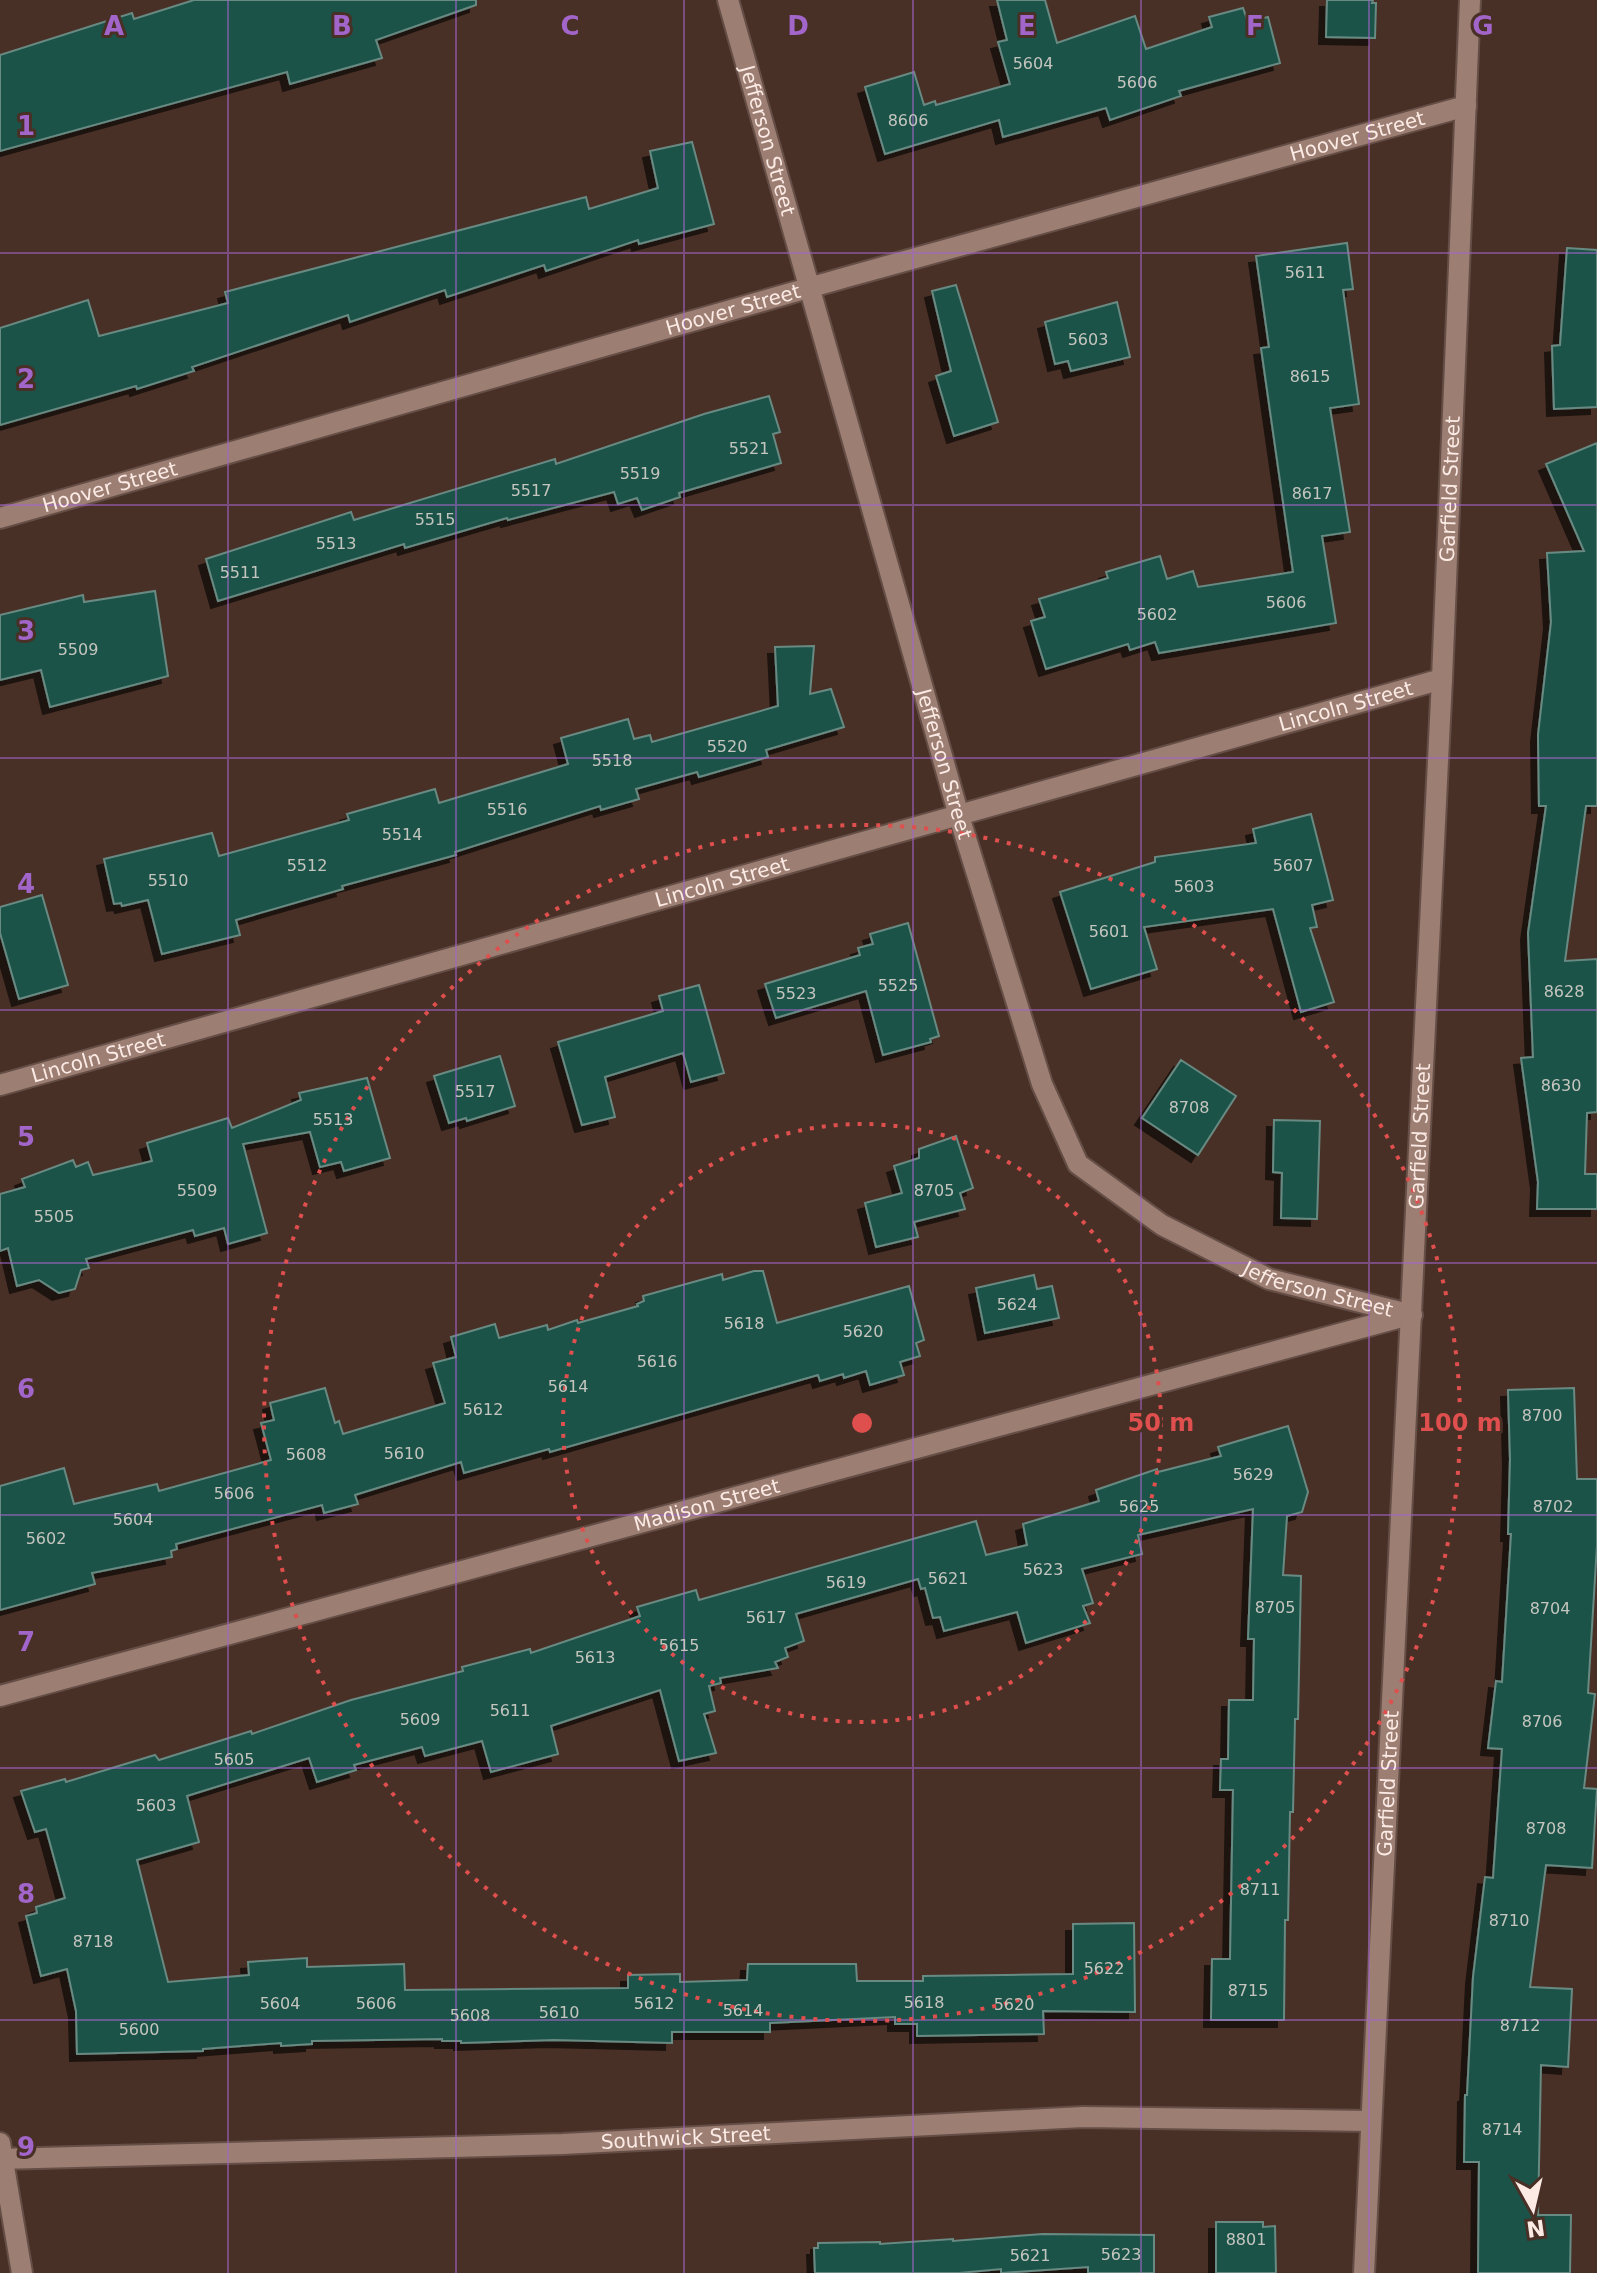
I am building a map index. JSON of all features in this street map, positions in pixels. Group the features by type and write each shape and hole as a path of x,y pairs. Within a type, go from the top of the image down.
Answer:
{"street":[{"name":"Jefferson Street","path":"728,0 959,816 1042,1084 1078,1164 1162,1225 1269,1279 1412,1315"},
{"name":"Garfield Street","path":"1364,2273 1442,679 1470,0"},
{"name":"Hoover Street","path":"0,518 809,288 1466,106"},
{"name":"Lincoln Street","path":"0,1085 1442,679"},
{"name":"Madison Street","path":"0,1696 1412,1315"},
{"name":"Southwick Street","path":"1,2154 563,2144 1083,2117 1370,2121"},
{"path":"1,2154 22,2273"}],"building":[{"path":"194,0 476,0 476,5 376,40 382,58 290,84 287,72 0,151 0,55 132,13 134,19"},
{"path":"997,0 1045,0 1057,43 1135,16 1146,49 1212,27 1209,17 1243,8 1248,22 1268,17 1280,63 1179,91 1181,96 1110,120 1106,108 1003,137 999,120 885,154 865,87 914,72 924,105 935,101 936,105 1010,84 998,42 1007,40"},
{"path":"1327,0 1373,0 1372,3 1376,3 1375,38 1326,37"},
{"path":"692,142 714,224 639,244 638,240 546,271 544,265 447,297 445,290 350,322 348,315 192,367 194,371 0,425 0,328 88,300 99,336 228,303 225,292 586,197 589,209 658,188 650,151"},
{"path":"1347,243 1353,289 1343,290 1359,404 1330,408 1350,532 1322,536 1336,623 1159,653 1155,642 1130,650 1128,644 1046,669 1031,621 1045,617 1039,599 1108,578 1106,572 1160,556 1167,579 1193,571 1198,587 1293,572 1261,348 1269,347 1256,256"},
{"path":"1567,248 1597,250 1597,407 1554,409 1552,346 1560,345"},
{"path":"956,285 998,422 954,436 936,376 951,371 932,291"},
{"path":"1117,302 1130,357 1071,371 1068,361 1055,364 1045,322"},
{"path":"769,396 780,432 773,434 781,463 679,493 680,497 642,510 637,498 618,504 614,492 507,518 405,548 404,544 218,601 206,559 351,512 354,520 555,459 556,464 704,414"},
{"path":"1597,443 1597,806 1586,806 1565,961 1597,959 1597,1112 1587,1113 1585,1174 1597,1174 1597,1209 1537,1209 1538,1182 1521,1058 1533,1057 1528,933 1546,806 1539,806 1538,735 1551,622 1547,553 1584,551 1546,464"},
{"path":"155,591 168,676 50,707 41,670 0,680 0,615 83,595 84,602"},
{"path":"814,646 810,694 831,689 844,727 766,750 768,757 699,777 697,772 636,789 639,799 601,810 600,806 455,852 456,855 342,886 343,889 236,920 240,935 162,954 148,900 122,906 121,903 114,904 104,859 212,833 219,856 349,820 347,814 435,789 439,803 568,764 561,738 628,719 634,739 650,735 652,742 778,706 775,647"},
{"path":"1311,814 1333,900 1312,905 1317,927 1310,928 1334,1002 1301,1012 1273,909 1144,927 1157,969 1091,989 1060,892 1155,862 1155,857 1256,843 1253,829"},
{"path":"42,895 68,985 19,999 0,933 0,907"},
{"path":"908,923 939,1036 930,1039 931,1042 883,1055 866,991 776,1018 765,984 860,955 858,948 873,944 870,934"},
{"path":"699,985 724,1073 691,1082 683,1053 605,1077 615,1117 582,1125 558,1042 663,1011 659,996"},
{"path":"500,1056 515,1106 467,1121 466,1118 449,1123 434,1076"},
{"path":"1181,1060 1236,1096 1198,1155 1142,1118"},
{"path":"367,1078 390,1158 344,1171 341,1162 320,1167 310,1132 243,1144 267,1233 228,1244 224,1228 195,1236 193,1230 86,1259 89,1268 81,1270 75,1289 59,1293 39,1280 17,1286 8,1248 0,1251 0,1194 25,1187 22,1179 73,1160 76,1167 88,1162 93,1175 152,1161 147,1143 228,1118 232,1128 301,1100 299,1093"},
{"path":"1274,1120 1320,1121 1317,1219 1281,1218 1282,1173 1273,1172"},
{"path":"956,1136 973,1188 960,1193 965,1209 914,1222 918,1237 876,1247 865,1203 902,1193 894,1166 919,1158 919,1149"},
{"path":"763,1271 777,1323 909,1286 924,1340 916,1343 920,1356 900,1362 904,1375 870,1385 866,1371 820,1381 818,1375 550,1452 549,1449 464,1473 461,1462 355,1495 358,1504 324,1513 322,1505 176,1544 177,1549 171,1551 172,1557 92,1573 95,1584 0,1610 0,1486 64,1468 74,1504 157,1484 159,1491 271,1460 261,1423 274,1420 270,1403 325,1388 335,1423 339,1421 343,1434 445,1403 433,1363 456,1357 451,1337 495,1324 499,1338 547,1325 548,1330 638,1306 644,1301 643,1296 722,1274 723,1280"},
{"path":"1034,1275 1037,1289 1052,1286 1059,1318 985,1333 976,1288"},
{"path":"1574,1388 1577,1479 1597,1479 1597,1545 1588,1693 1595,1694 1584,1788 1597,1789 1592,1868 1546,1865 1530,1987 1572,1989 1568,2067 1541,2065 1538,2215 1571,2215 1570,2273 1478,2273 1479,2162 1464,2162 1465,2095 1473,1977 1485,1877 1493,1878 1502,1749 1488,1748 1496,1681 1502,1682 1511,1534 1508,1534 1508,1390"},
{"path":"1288,1426 1308,1492 1302,1512 1287,1516 1283,1575 1301,1576 1298,1719 1295,1719 1293,1812 1290,1812 1288,1920 1285,1920 1284,2020 1211,2020 1212,1959 1230,1959 1233,1790 1220,1790 1221,1759 1228,1759 1229,1700 1253,1700 1254,1639 1248,1639 1253,1509 1138,1535 1142,1554 1082,1569 1093,1603 1083,1606 1090,1623 1026,1643 1017,1612 944,1631 940,1617 933,1618 925,1588 921,1589 918,1579 796,1614 804,1641 785,1648 788,1657 775,1662 778,1668 720,1678 721,1683 709,1686 715,1711 704,1714 716,1753 679,1761 660,1690 551,1726 558,1754 491,1772 482,1741 425,1756 422,1747 354,1765 356,1770 317,1782 309,1758 187,1796 199,1842 137,1860 168,1982 249,1975 248,1962 307,1958 307,1967 404,1964 405,1990 628,1988 628,1975 680,1974 680,1982 747,1980 748,1964 856,1964 857,1981 923,1981 923,1976 1073,1974 1073,1924 1134,1923 1135,2012 1043,2011 1044,2034 917,2036 917,2024 895,2024 895,2017 770,2023 770,2032 672,2032 672,2043 554,2040 461,2043 442,2039 312,2041 312,2044 281,2046 281,2043 203,2051 77,2054 76,2011 67,1969 41,1976 26,1916 37,1913 36,1907 65,1898 46,1829 35,1832 21,1791 65,1779 66,1782 155,1755 159,1760 251,1731 252,1734 351,1700 463,1671 462,1667 530,1649 531,1653 640,1616 637,1607 696,1590 699,1600 976,1521 986,1555 1027,1545 1023,1524 1099,1501 1096,1490 1157,1469 1158,1472 1221,1456 1218,1447"},
{"path":"1216,2222 1263,2222 1263,2227 1275,2226 1276,2273 1216,2273"},
{"path":"1043,2234 1154,2235 1154,2273 1088,2273 1088,2267 1001,2273 1001,2269 959,2273 815,2273 814,2248 818,2248 818,2243 880,2244"}]}
